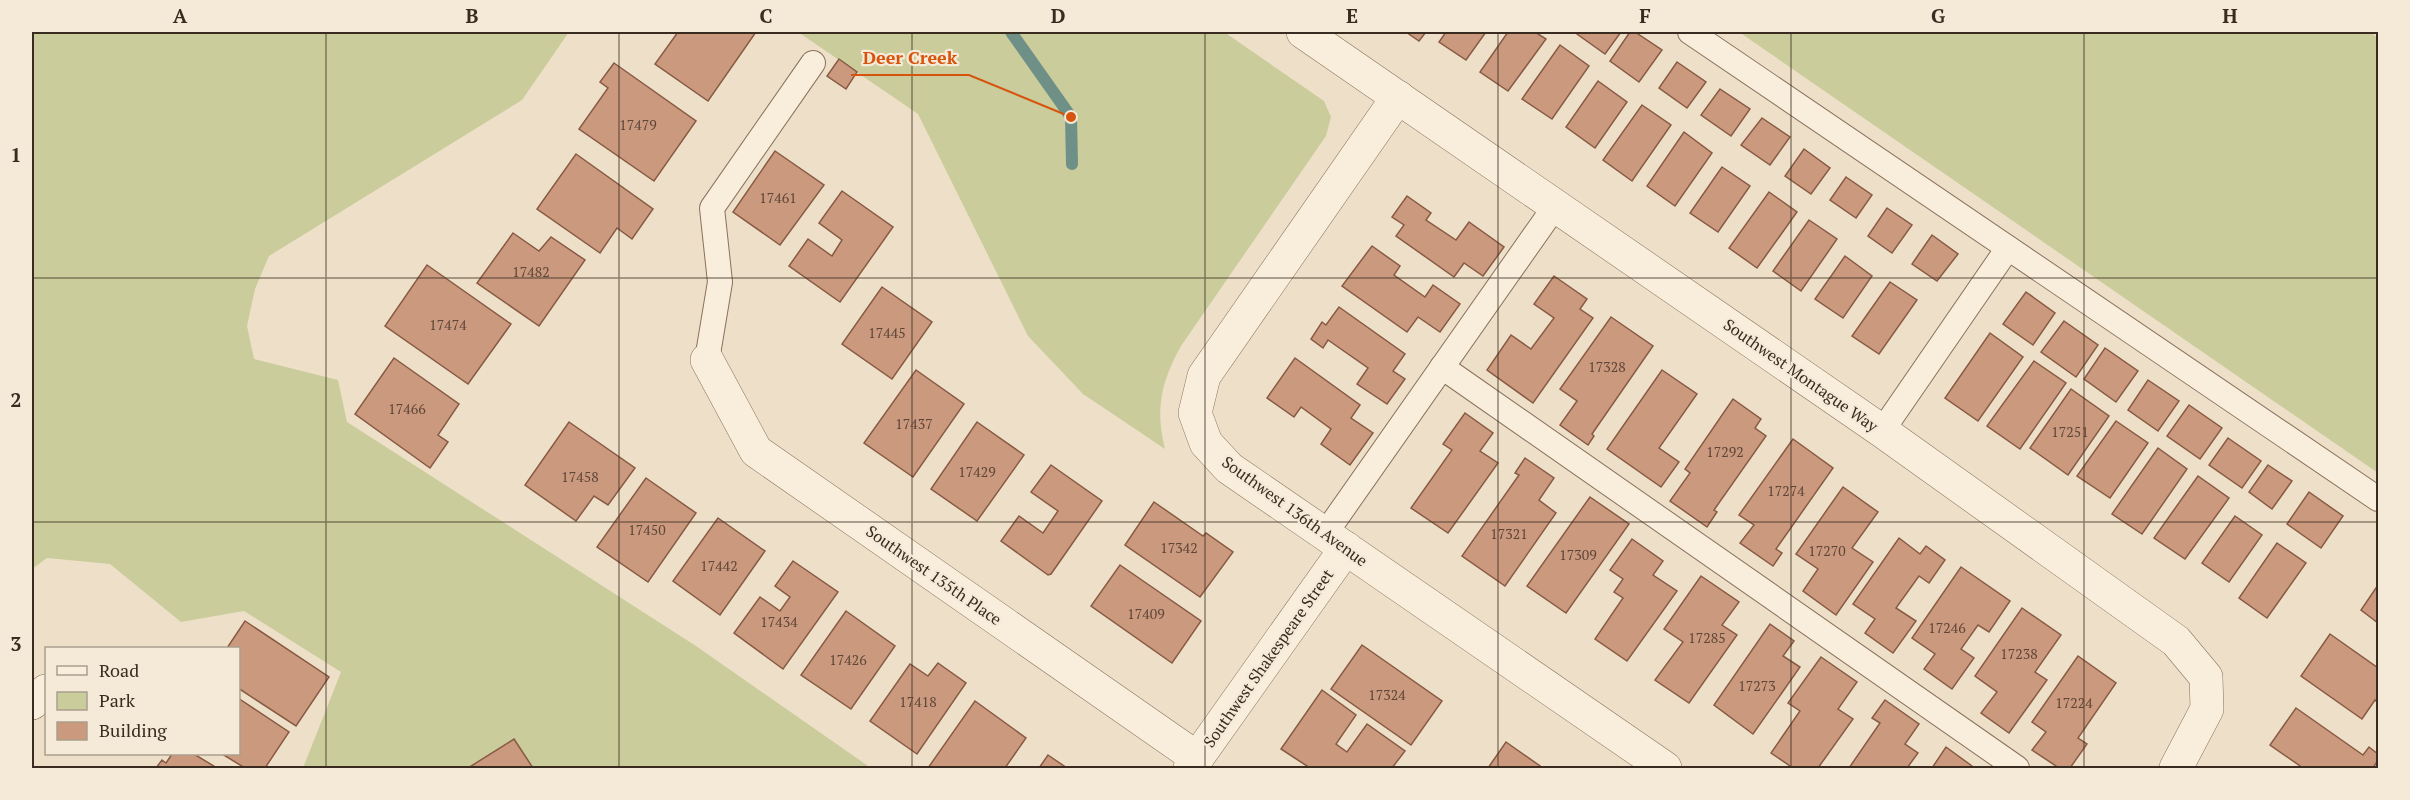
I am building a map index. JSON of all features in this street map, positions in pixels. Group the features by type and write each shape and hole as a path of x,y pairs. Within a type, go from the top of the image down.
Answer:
{"street":[{"name":"Southwest Montague Way","path":"1303,32 1882,431 2176,641 2206,677 2207,709 2176,768"},
{"name":"Southwest 136th Avenue","path":"1398,97 1204,376 1195,413 1206,443 1229,468 1665,768"},
{"name":"Southwest 135th Place","path":"707,360 756,452 1194,763"},
{"name":"Southwest Shakespeare Street","path":"1194,763 1336,541"},
{"path":"32,703 45,693"}],"lane":[{"path":"1690,32 2379,499"},
{"path":"707,360 720,282 712,208 813,63"},
{"path":"1336,541 1442,367 1556,205"},
{"path":"1882,431 2007,248"},
{"path":"1442,367 2017,768"}],"green space":[{"path":"32,32 569,32 522,100 269,256 255,289 247,326 254,359 338,380 347,422 696,646 871,768 303,768 341,672 244,611 181,622 110,564 47,558 32,569"},
{"path":"798,32 1224,32 1324,101 1331,117 1326,136 1174,359 1160,408 1165,449 1083,394 1028,336 918,114"},
{"path":"1739,32 2370,32 2378,38 2378,473"}],"building":[{"path":"678,32 756,32 708,101 655,64"},
{"path":"1406,32 1426,32 1419,41"},
{"path":"1446,32 1486,32 1466,60 1439,42"},
{"path":"1508,32 1535,32 1546,39 1508,91 1480,72"},
{"path":"1578,32 1621,32 1605,54 1577,34"},
{"path":"1630,32 1635,32 1662,50 1639,82 1610,61"},
{"path":"1560,45 1589,66 1552,119 1522,99"},
{"path":"839,59 857,72 846,89 827,76"},
{"path":"1677,62 1706,82 1687,108 1659,88"},
{"path":"614,63 696,121 654,181 579,129 608,88 600,82"},
{"path":"1598,81 1627,102 1595,148 1566,127"},
{"path":"1720,89 1750,109 1731,136 1701,115"},
{"path":"1642,105 1671,125 1632,181 1603,160"},
{"path":"1762,118 1790,137 1770,165 1741,145"},
{"path":"1684,132 1712,153 1675,206 1647,186"},
{"path":"1804,149 1830,168 1811,194 1785,176"},
{"path":"775,151 824,185 780,245 733,212"},
{"path":"576,154 653,209 632,239 617,228 600,253 537,209"},
{"path":"1722,167 1750,186 1718,232 1690,213"},
{"path":"1846,177 1872,195 1856,218 1830,200"},
{"path":"842,191 893,227 840,302 789,266 808,239 832,256 842,240 819,223"},
{"path":"1769,192 1797,212 1757,268 1729,248"},
{"path":"1407,196 1431,213 1426,220 1456,240 1469,222 1504,247 1483,276 1464,263 1454,277 1396,236 1404,225 1392,217"},
{"path":"1887,208 1912,225 1892,253 1868,236"},
{"path":"1809,220 1837,239 1801,291 1773,271"},
{"path":"513,233 539,251 551,237 585,260 539,326 477,283"},
{"path":"1932,235 1958,254 1937,281 1912,264"},
{"path":"1372,246 1400,266 1394,275 1425,297 1433,285 1460,304 1440,332 1418,317 1407,332 1342,286"},
{"path":"1845,256 1872,276 1843,318 1815,299"},
{"path":"427,265 511,324 468,384 385,326"},
{"path":"1554,276 1587,299 1580,309 1593,318 1533,403 1487,370 1511,335 1531,349 1554,318 1534,304"},
{"path":"1890,282 1917,300 1879,354 1852,336"},
{"path":"882,287 932,322 892,379 842,344"},
{"path":"2026,292 2055,313 2033,345 2003,324"},
{"path":"1339,307 1405,354 1393,371 1405,379 1387,404 1357,384 1368,368 1328,340 1323,348 1311,339 1322,322 1326,325"},
{"path":"1611,317 1653,346 1592,434 1594,436 1588,445 1560,425 1577,401 1560,389"},
{"path":"2064,321 2098,345 2076,377 2041,352"},
{"path":"1990,333 2023,357 1978,421 1945,398"},
{"path":"2105,348 2138,371 2116,402 2084,379"},
{"path":"394,358 459,404 438,435 448,442 430,468 355,414"},
{"path":"1295,358 1360,405 1351,418 1373,433 1350,465 1321,444 1331,429 1301,407 1294,417 1267,398"},
{"path":"2034,361 2066,383 2020,449 1987,426"},
{"path":"916,370 964,404 913,477 864,443"},
{"path":"1662,370 1697,394 1659,448 1679,462 1661,487 1607,449"},
{"path":"2148,380 2179,401 2158,431 2128,410"},
{"path":"2071,389 2109,416 2068,475 2030,448"},
{"path":"1733,399 1761,419 1755,428 1766,436 1714,510 1717,512 1707,527 1670,501 1690,473 1685,469"},
{"path":"2189,405 2222,428 2200,459 2167,436"},
{"path":"1465,413 1493,433 1480,451 1498,463 1448,533 1411,508 1452,450 1443,444"},
{"path":"2116,421 2148,443 2110,498 2077,476"},
{"path":"569,422 635,468 608,505 594,496 576,521 525,485"},
{"path":"977,422 1024,455 977,521 931,489"},
{"path":"2228,438 2261,461 2242,488 2209,465"},
{"path":"1793,439 1833,468 1776,549 1782,553 1773,566 1740,543 1754,525 1739,515"},
{"path":"2158,448 2187,469 2142,534 2112,514"},
{"path":"1525,458 1554,478 1539,500 1556,513 1505,586 1462,556 1519,475 1515,473"},
{"path":"1051,465 1102,501 1051,574 1048,575 1001,541 1019,516 1043,533 1058,511 1031,492"},
{"path":"2268,465 2292,481 2272,509 2249,492"},
{"path":"2198,476 2229,498 2185,559 2154,538"},
{"path":"646,478 696,513 648,582 597,547"},
{"path":"1843,487 1878,512 1852,548 1873,562 1836,615 1803,591 1818,569 1796,554"},
{"path":"2309,492 2343,516 2321,548 2287,524"},
{"path":"1590,497 1629,524 1566,613 1527,586"},
{"path":"1154,502 1203,536 1206,533 1233,552 1200,597 1125,545"},
{"path":"2235,516 2262,535 2229,582 2202,563"},
{"path":"718,518 765,551 720,615 673,581"},
{"path":"1899,538 1920,554 1926,546 1945,560 1929,583 1919,576 1896,608 1916,621 1893,653 1865,633 1875,619 1853,604"},
{"path":"1632,539 1663,561 1653,575 1677,591 1627,661 1595,639 1623,598 1614,592 1623,579 1610,570"},
{"path":"2277,543 2306,563 2267,618 2239,598"},
{"path":"793,561 838,592 783,669 734,633 760,597 780,611 790,597 775,586"},
{"path":"1120,565 1201,621 1172,663 1091,606"},
{"path":"1961,567 2010,601 1989,632 1978,625 1961,649 1974,658 1952,689 1924,669 1935,654 1912,638"},
{"path":"1701,576 1739,602 1722,625 1737,635 1689,703 1655,680 1683,642 1664,629"},
{"path":"2378,585 2378,623 2361,610"},
{"path":"2022,608 2061,635 2035,672 2047,680 2009,733 1981,713 1997,692 1975,676"},
{"path":"846,611 895,646 851,709 801,675"},
{"path":"245,621 329,677 296,726 240,689 240,647 228,647"},
{"path":"1770,624 1794,641 1783,656 1800,667 1753,734 1714,705"},
{"path":"2330,634 2378,668 2378,703 2375,700 2362,719 2301,676"},
{"path":"1362,645 1442,701 1411,745 1331,689"},
{"path":"2078,656 2116,683 2078,738 2087,744 2070,768 2059,768 2032,750 2046,732 2032,722"},
{"path":"1821,657 1857,682 1838,709 1853,719 1818,768 1793,768 1771,753 1800,711 1788,703"},
{"path":"938,663 966,683 917,754 870,721 910,664 928,676"},
{"path":"1322,690 1356,715 1336,744 1347,752 1367,724 1405,751 1392,768 1310,768 1281,749"},
{"path":"240,699 289,732 265,768 245,768 224,755 240,755"},
{"path":"1885,700 1919,724 1905,744 1918,753 1907,768 1849,768 1880,723 1872,718"},
{"path":"975,701 1026,738 1005,768 928,768"},
{"path":"2296,708 2363,755 2369,747 2378,754 2378,760 2373,768 2303,768 2270,745"},
{"path":"514,739 533,768 468,768"},
{"path":"1506,742 1543,768 1488,768"},
{"path":"1946,747 1972,766 1970,768 1932,768"},
{"path":"171,755 196,755 217,768 156,768 162,760 166,763"},
{"path":"1048,755 1067,768 1039,768"}],"waterway":[{"path":"1011,32 1071,117 1072,164"}],"place":[{"name":"Deer Creek","path":"1071,117"}]}
